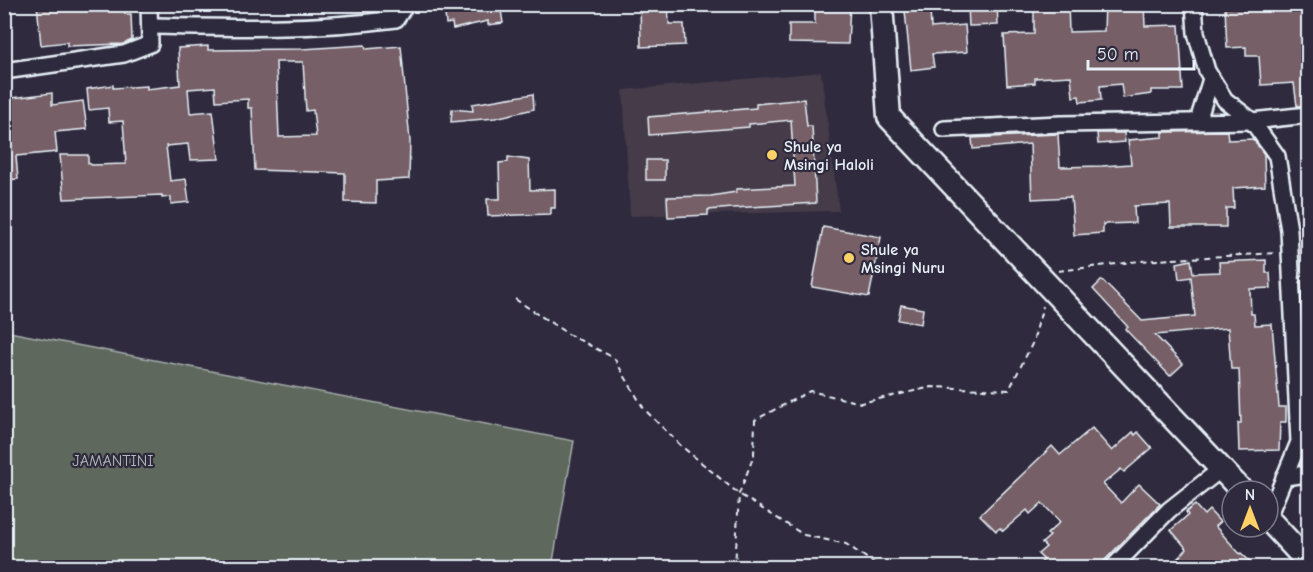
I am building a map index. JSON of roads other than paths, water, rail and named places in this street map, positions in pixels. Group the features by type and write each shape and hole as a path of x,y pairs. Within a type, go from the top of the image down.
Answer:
{"street":[{"path":"4,71 124,54 150,44 149,4"},
{"path":"151,26 273,29 339,27 396,19 406,4"},
{"path":"881,4 889,117 1231,479"},
{"path":"1194,4 1197,33 1211,79 1225,100 1252,121 1277,156 1290,252 1299,442 1280,487"},
{"path":"1198,121 1211,79"},
{"path":"944,129 1252,121 1308,116"},
{"path":"1113,567 1169,510 1221,469"},
{"path":"1284,477 1308,474"},
{"path":"1280,531 1308,562"}],"place":[{"name":"Shule ya Msingi Haloli","path":"772,155"},
{"name":"Shule ya Msingi Nuru","path":"849,258"}],"park label":[{"name":"JAMANTINI","path":"113,460"}]}
